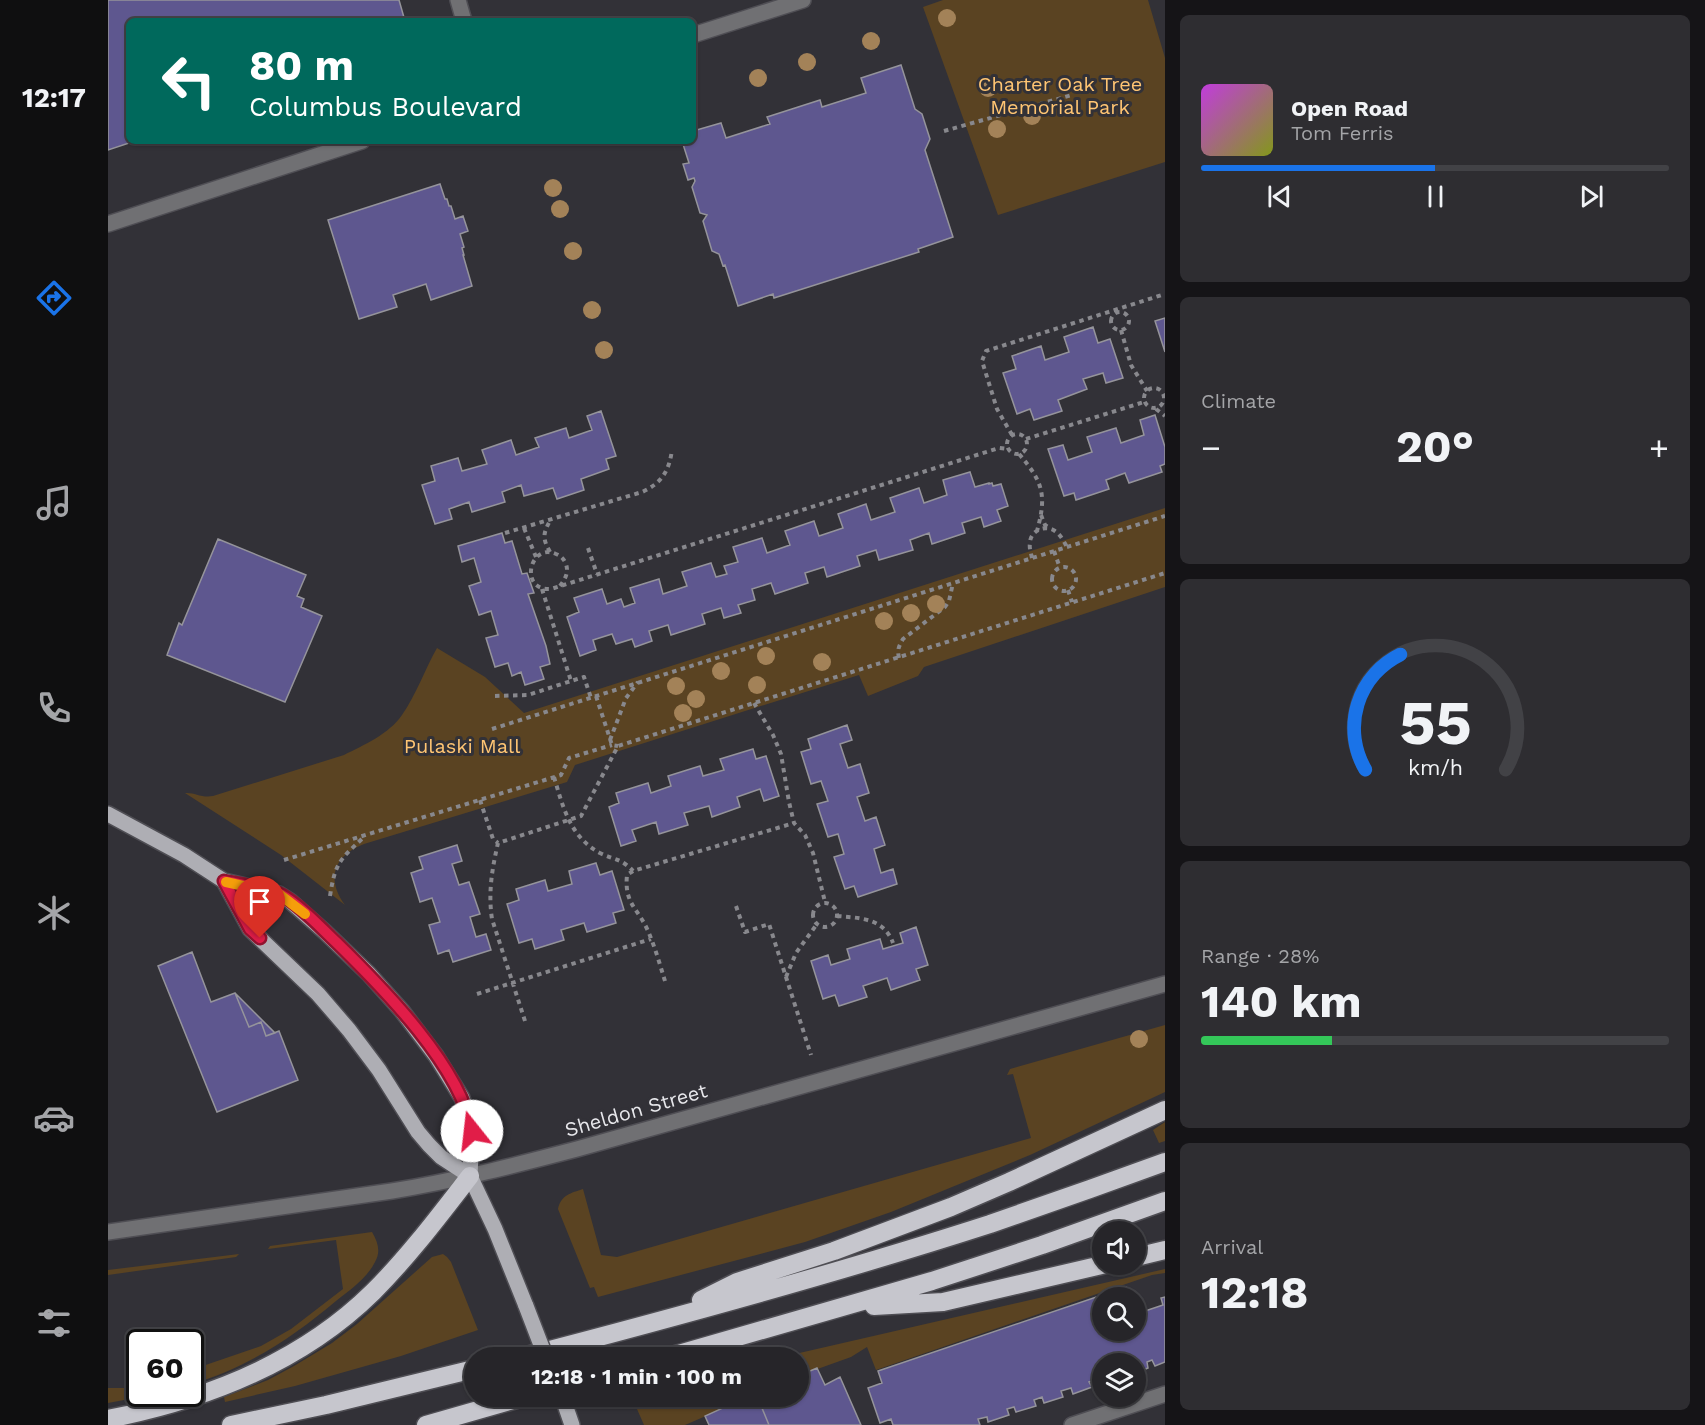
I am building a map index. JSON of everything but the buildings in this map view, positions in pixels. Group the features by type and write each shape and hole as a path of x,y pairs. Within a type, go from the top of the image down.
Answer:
{"highway":[{"path":"670,1317 737,1282 834,1251 951,1207 1165,1110"},
{"path":"560,1347 858,1264 987,1224 1165,1162"},
{"path":"108,1419 171,1404 246,1377 322,1333 358,1305 387,1277 470,1176"},
{"path":"703,1347 999,1259 1165,1201"},
{"path":"1146,1255 1165,1250"},
{"path":"843,1307 943,1302 1092,1267"},
{"path":"231,1425 464,1371"},
{"path":"426,1425 489,1407"}],"main road":[{"path":"108,814 164,844 224,881 279,894 290,901 361,966 402,1011 436,1056 462,1098 472,1131 470,1176 495,1229 542,1347"},
{"path":"224,881 250,929 309,984 344,1023 379,1070 418,1132 441,1157 470,1176"},
{"path":"566,1407 573,1425"}],"street":[{"path":"458,0 463,18"},
{"path":"696,33 803,0"},
{"path":"108,224 353,144"},
{"name":"Sheldon Street","path":"108,1232 350,1198 470,1176 1165,984"},
{"path":"1072,1425 1165,1394"}],"path":[{"path":"944,131 1072,95"},
{"path":"1012,435 997,410 982,362 986,351 1165,294"},
{"path":"1126,314 1133,305"},
{"path":"1104,314 1111,320 1114,329 1121,330 1128,327 1130,318 1122,311 1116,311"},
{"path":"1111,320 1116,311"},
{"path":"1121,330 1131,365 1147,390"},
{"path":"1156,409 1160,406 1164,396 1155,388 1147,390 1143,397 1144,402 1165,417"},
{"path":"1026,439 1144,402"},
{"path":"1008,449 1008,438 1017,433 1022,435 1028,444 1019,454"},
{"path":"560,586 566,579 565,561 550,552 542,553 532,563 530,571 536,584 542,588 551,589 999,448 1019,454 1040,484 1041,514 1037,531 1029,544 1032,558"},
{"path":"506,533 650,489 665,474 670,464 672,450"},
{"path":"1041,514 1045,525 1054,530 1067,547"},
{"path":"492,729 1165,516"},
{"path":"550,552 545,542 544,532 551,519"},
{"path":"524,528 536,558"},
{"path":"1037,531 1050,529"},
{"path":"588,548 597,574"},
{"path":"1054,551 1060,568"},
{"path":"1066,567 1075,575 1073,586 1068,590 1059,590 1053,583 1053,574 1060,568 1066,567"},
{"path":"498,843 581,816 618,746 1165,573"},
{"path":"898,658 898,646 903,639 945,607 949,601 953,583"},
{"path":"542,588 571,681"},
{"path":"1068,590 1072,602"},
{"path":"495,696 528,695 584,677 611,742 618,746"},
{"path":"611,742 626,698 638,682"},
{"path":"754,703 773,735 781,754 794,823 805,835 813,853 825,902"},
{"path":"284,860 561,776 569,758 611,742"},
{"path":"554,777 567,821 582,841 607,856 622,861 633,871"},
{"path":"480,800 493,839 498,843"},
{"path":"665,981 651,939 627,893 627,876 633,871 794,823"},
{"path":"330,896 333,874 340,860 366,835"},
{"path":"498,843 491,874 492,919 525,1021"},
{"path":"825,902 836,909 837,916 829,926 823,926 817,923 813,913 815,908 825,902"},
{"path":"736,906 745,932 768,924 811,1055"},
{"path":"837,916 877,922 890,934 894,943"},
{"path":"786,977 796,953 817,923"},
{"path":"477,994 651,939"}],"green space":[{"name":"Charter Oak Tree Memorial Park","path":"943,0 1148,0 1165,58 1165,162 998,215 923,7"},
{"name":"Pulaski Mall","path":"1165,508 1165,587 924,667 918,676 868,696 859,675 575,765 567,782 364,844 346,854 336,868 335,886 345,905 281,855 185,793 213,796 344,755 368,743 397,722 412,699 437,648 485,677 524,713"},
{"path":"1165,1025 1165,1092 1030,1155 891,1212 805,1242 598,1297 594,1287 590,1288 558,1209 564,1198 583,1189 601,1255 617,1257 1031,1138 1013,1074 1007,1075 1010,1069"},
{"path":"1165,1122 1165,1141 1159,1143 1153,1130"},
{"path":"372,1232 378,1247 378,1254 368,1273 303,1327 250,1361 204,1380 204,1366 261,1346 291,1329 343,1289 336,1240 268,1249 270,1246"},
{"path":"239,1254 236,1257 108,1275 108,1270"},
{"path":"443,1254 451,1262 478,1330 401,1356 295,1386 225,1402 224,1397 268,1380 332,1343 357,1324 432,1257"},
{"path":"1165,1269 1165,1273 1117,1287 1092,1287 1092,1296 876,1370 867,1347 851,1357 809,1372 809,1351"},
{"path":"108,1388 126,1388 126,1400 108,1403"},
{"path":"641,1407 727,1407 685,1425 644,1425 637,1409"}],"slow traffic":[{"path":"226,882 279,894 305,914"}],"route":[{"path":"260,938 250,929 224,881 279,894 290,901 369,974 411,1022 458,1089 472,1131"}]}
